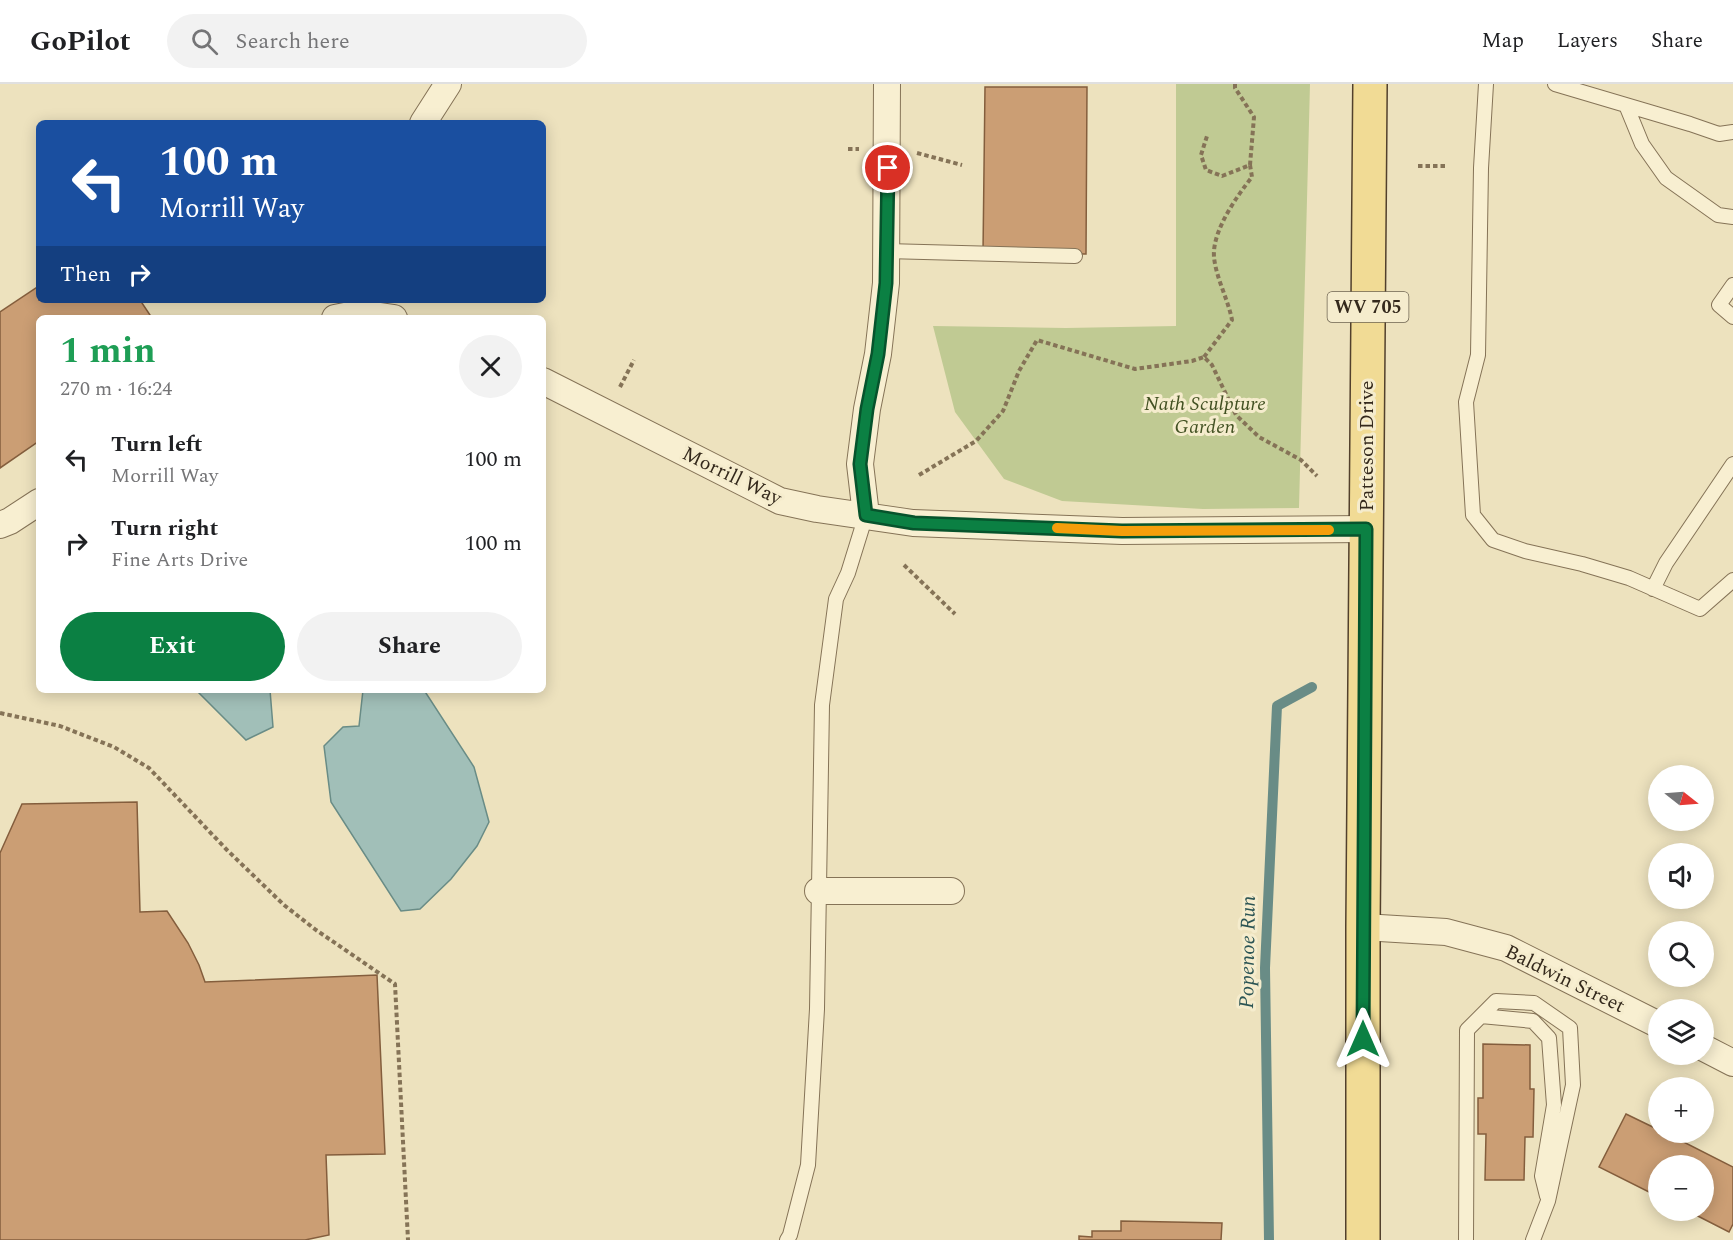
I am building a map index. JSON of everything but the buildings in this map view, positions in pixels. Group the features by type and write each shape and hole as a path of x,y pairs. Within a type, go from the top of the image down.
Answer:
{"main road":[{"name":"Patteson Drive","path":"1363,1240 1363,927 1370,84"}],"street":[{"path":"425,120 448,84"},
{"path":"866,515 860,464 867,409 878,354 886,283 887,84"},
{"path":"352,310 378,315"},
{"name":"Morrill Way","path":"546,383 780,501 817,509 914,523 1122,531 1366,529"},
{"path":"0,525 10,522 36,504"},
{"path":"818,891 951,891"},
{"name":"Baldwin Street","path":"1363,927 1446,932 1506,948 1648,1019"},
{"path":"1714,1053 1733,1063"}],"lane":[{"path":"1486,84 1478,355 1466,402 1473,515 1493,540 1525,551 1620,575 1700,609 1733,580"},
{"path":"1555,84 1719,134 1733,132"},
{"path":"1626,105 1642,144 1666,178 1718,215 1733,217"},
{"path":"886,251 1075,256"},
{"path":"1733,285 1719,305 1733,317"},
{"path":"1653,589 1666,563 1733,464"},
{"path":"787,1240 808,1165 817,1009 822,705 836,599 848,573 866,515"},
{"path":"1466,1240 1467,1030 1496,1001 1534,1003 1570,1028 1573,1085 1548,1201 1533,1240"},
{"path":"1481,1016 1533,1021 1549,1038 1554,1105 1542,1176 1548,1201"}],"path":[{"path":"919,476 976,441 1003,411 1019,371 1036,340 1135,369 1192,361 1204,357 1232,320 1229,302 1219,277 1214,255 1221,224 1252,177 1250,165 1254,117 1235,88 1235,84"},
{"path":"1207,136 1201,155 1206,170 1222,176 1250,165"},
{"path":"913,152 962,165"},
{"path":"1418,166 1447,166"},
{"path":"1204,357 1212,365 1236,415 1258,437 1301,460 1317,477"},
{"path":"618,390 634,360"},
{"path":"904,565 955,614"},
{"path":"0,713 60,726 114,747 148,768 284,905 316,930 395,984 408,1240"}],"green space":[{"name":"Nath Sculpture Garden","path":"1176,84 1310,84 1299,508 1203,509 1062,501 1004,479 955,412 933,326 1066,328 1176,326"}],"water":[{"path":"199,693 270,693 273,727 246,740"},
{"path":"363,693 426,693 474,767 489,822 477,846 451,879 420,909 401,911 331,802 324,746 343,727 359,726"}],"waterway":[{"name":"Popenoe Run","path":"1269,1240 1265,968 1277,706 1312,687"}],"slow traffic":[{"path":"1057,528 1122,531 1329,530"}],"route":[{"path":"888,168 886,283 878,354 867,409 860,464 866,515 914,523 1122,531 1366,529 1363,1039"}]}
